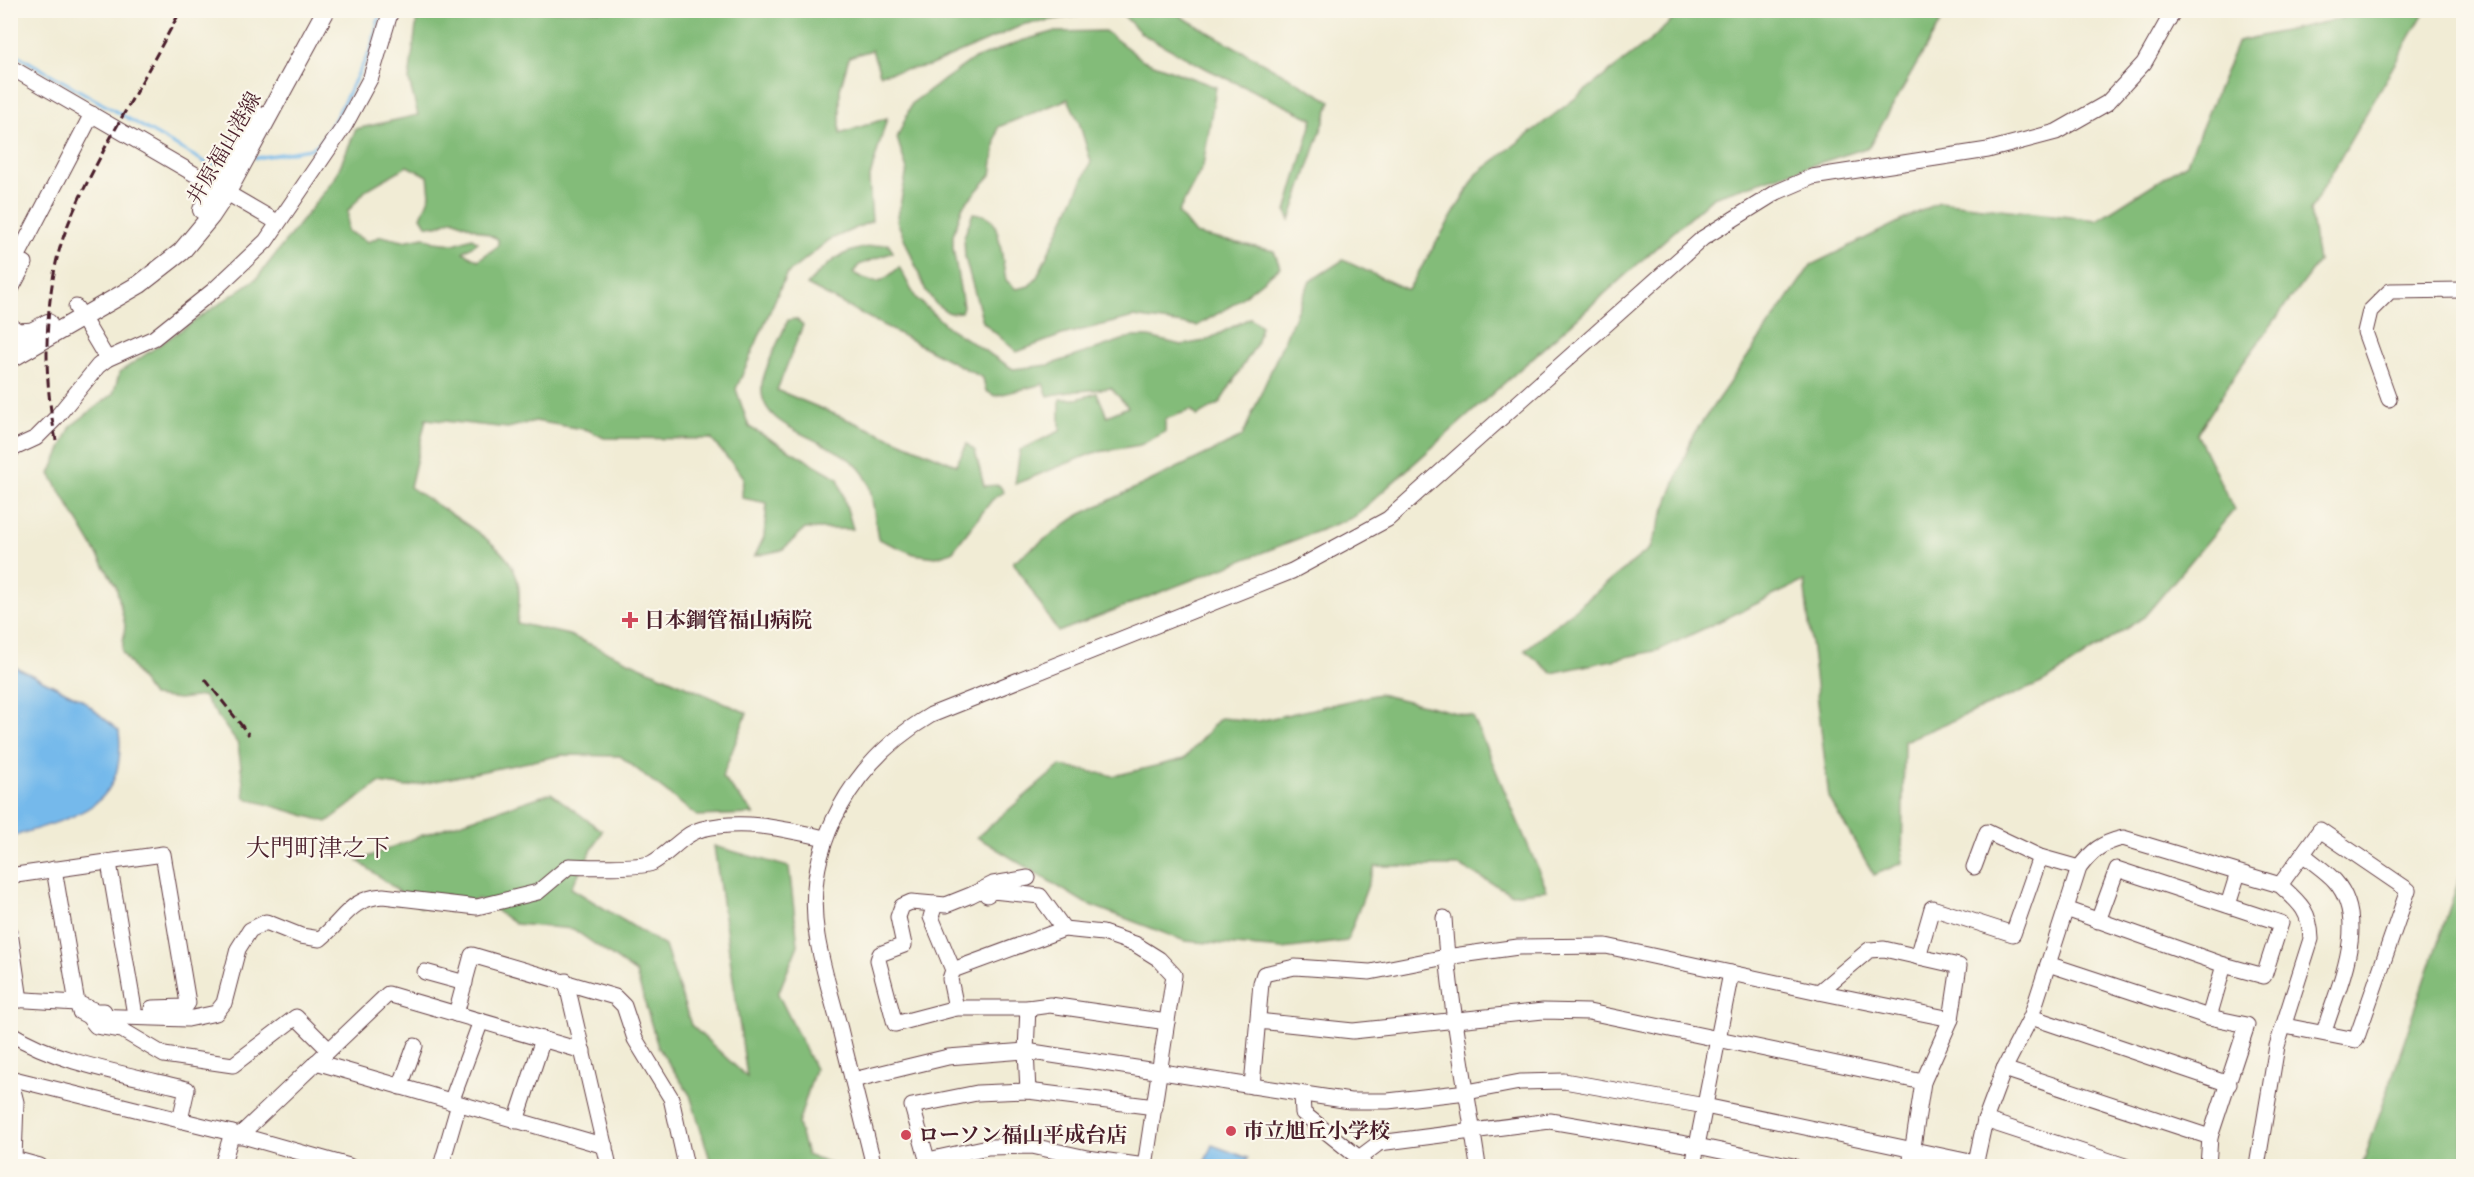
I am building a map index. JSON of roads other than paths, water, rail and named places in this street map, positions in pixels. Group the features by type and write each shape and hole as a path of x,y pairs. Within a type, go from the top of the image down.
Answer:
{"main road":[{"name":"井原福山港線","path":"222,189 313,10"},
{"name":"井原福山港線","path":"10,359 78,313 175,242 222,189 326,10"},
{"name":"井原福山港線","path":"10,344 36,330 78,313"}],"street":[{"path":"10,450 36,438 55,419 98,366 107,359 154,338 214,291 266,241 345,125 371,77 391,10"},
{"path":"874,1167 816,934 816,878 825,838 836,812 867,767 887,746 908,728 931,715 1292,571 1388,519 1704,238 1768,198 1812,177 1988,150 2056,132 2107,103 2144,63 2174,10"},
{"path":"10,67 277,222"},
{"path":"10,271 17,250 92,114"},
{"path":"10,291 25,262 17,250"},
{"path":"2390,399 2365,332 2370,311 2390,291 2463,290"},
{"path":"78,313 107,359"},
{"path":"10,325 18,332 36,330"},
{"path":"88,1016 188,1019 216,1013 224,1003 238,949 250,930 266,922 301,936 320,939 352,907 369,897 383,896 477,907 538,892 569,866 594,868 650,864 699,830 746,823 782,828 825,838"},
{"path":"2280,885 2320,830 2408,890 2356,1040 2285,1026"},
{"path":"1974,867 1987,831 2040,857 2079,868"},
{"path":"853,1080 948,1057 1026,1051 1350,1101 1388,1101 1467,1092 1520,1082 1564,1081 1705,1106 1975,1165 1985,1120 2004,1069 2031,1017 2079,868 2092,851 2105,842 2122,838 2280,885 2300,903 2310,920 2311,939 2277,1047 2257,1167"},
{"path":"10,879 16,875 163,854 188,1003 185,1007 96,1011 77,1002 15,996 10,932"},
{"path":"2303,854 2336,882 2347,902 2352,919 2350,948 2324,1032"},
{"path":"1918,957 1932,908 2013,934 2040,857"},
{"path":"109,863 134,1009"},
{"path":"54,869 77,1002 80,1012 88,1016 96,1026 122,1030 164,1055 233,1065 296,1017 329,1050"},
{"path":"2066,909 2098,921 2224,965 2264,976 2281,923 2117,869 2098,921"},
{"path":"2228,905 2238,873"},
{"path":"956,1008 950,979 953,970 931,916 940,904 971,896 993,884 1028,878"},
{"path":"1064,929 1040,896 993,891 959,909 940,904 911,902 902,906 898,917 904,945 880,954 878,960 895,1024 956,1008 1028,1008 1050,1005 1167,1022"},
{"path":"1444,918 1454,1021 1478,1167"},
{"path":"953,970 1064,929 1103,933 1135,944 1159,958 1174,975 1155,1107 1145,1166 1086,1162 1032,1146 988,1147 929,1163 912,1106 977,1093 1028,1091 1155,1107"},
{"path":"1252,1086 1264,974 1295,967 1370,972 1518,946 1606,946 1952,1019"},
{"path":"1819,992 1869,951 1884,949 1959,966 1952,1019 1923,1082 1910,1167"},
{"path":"456,1014 472,956 566,981 615,997 624,1006 635,1039 671,1098 686,1167"},
{"path":"2048,964 2209,1017 2247,1025 2210,1137 2208,1167"},
{"path":"2209,1017 2224,965"},
{"path":"425,972 465,983"},
{"path":"1693,1167 1731,973"},
{"path":"566,981 609,1167"},
{"path":"222,1167 236,1134 388,994 583,1051"},
{"path":"1028,1008 1026,1051 1028,1091"},
{"path":"1258,1021 1353,1031 1543,1011 1588,1012 1923,1082"},
{"path":"2031,1017 2229,1084"},
{"path":"441,1167 455,1103 481,1021"},
{"path":"10,1033 31,1046 64,1058 187,1089 180,1120"},
{"path":"516,1121 543,1039"},
{"path":"400,1087 415,1046"},
{"path":"316,1062 605,1146"},
{"path":"2004,1069 2210,1137"},
{"path":"40,1167 14,1159 16,1102 10,1078 236,1134 349,1167"},
{"path":"1302,1095 1303,1113 1362,1162 1379,1143 1550,1121 1697,1146 1793,1167"},
{"path":"1985,1120 2126,1167"}],"water":[{"path":"11,665 81,699 119,731 119,758 114,778 105,794 91,807 74,816 11,837"},
{"path":"1212,1145 1248,1158 1245,1166 1218,1166 1205,1161"}],"waterway":[{"path":"256,158 310,149 320,143 371,49 381,10"},
{"path":"10,51 208,164 219,163"}],"railway":[{"path":"56,440 49,396 47,352 49,307 60,248 91,174 181,10"},
{"path":"205,679 249,735"}],"place":[{"name":"日本鋼管福山病院","path":"630,620"},
{"name":"市立旭丘小学校","path":"1231,1131"},
{"name":"ローソン福山平成台店","path":"906,1135"}],"district":[{"name":"大門町津之下","path":"318,848"}]}
